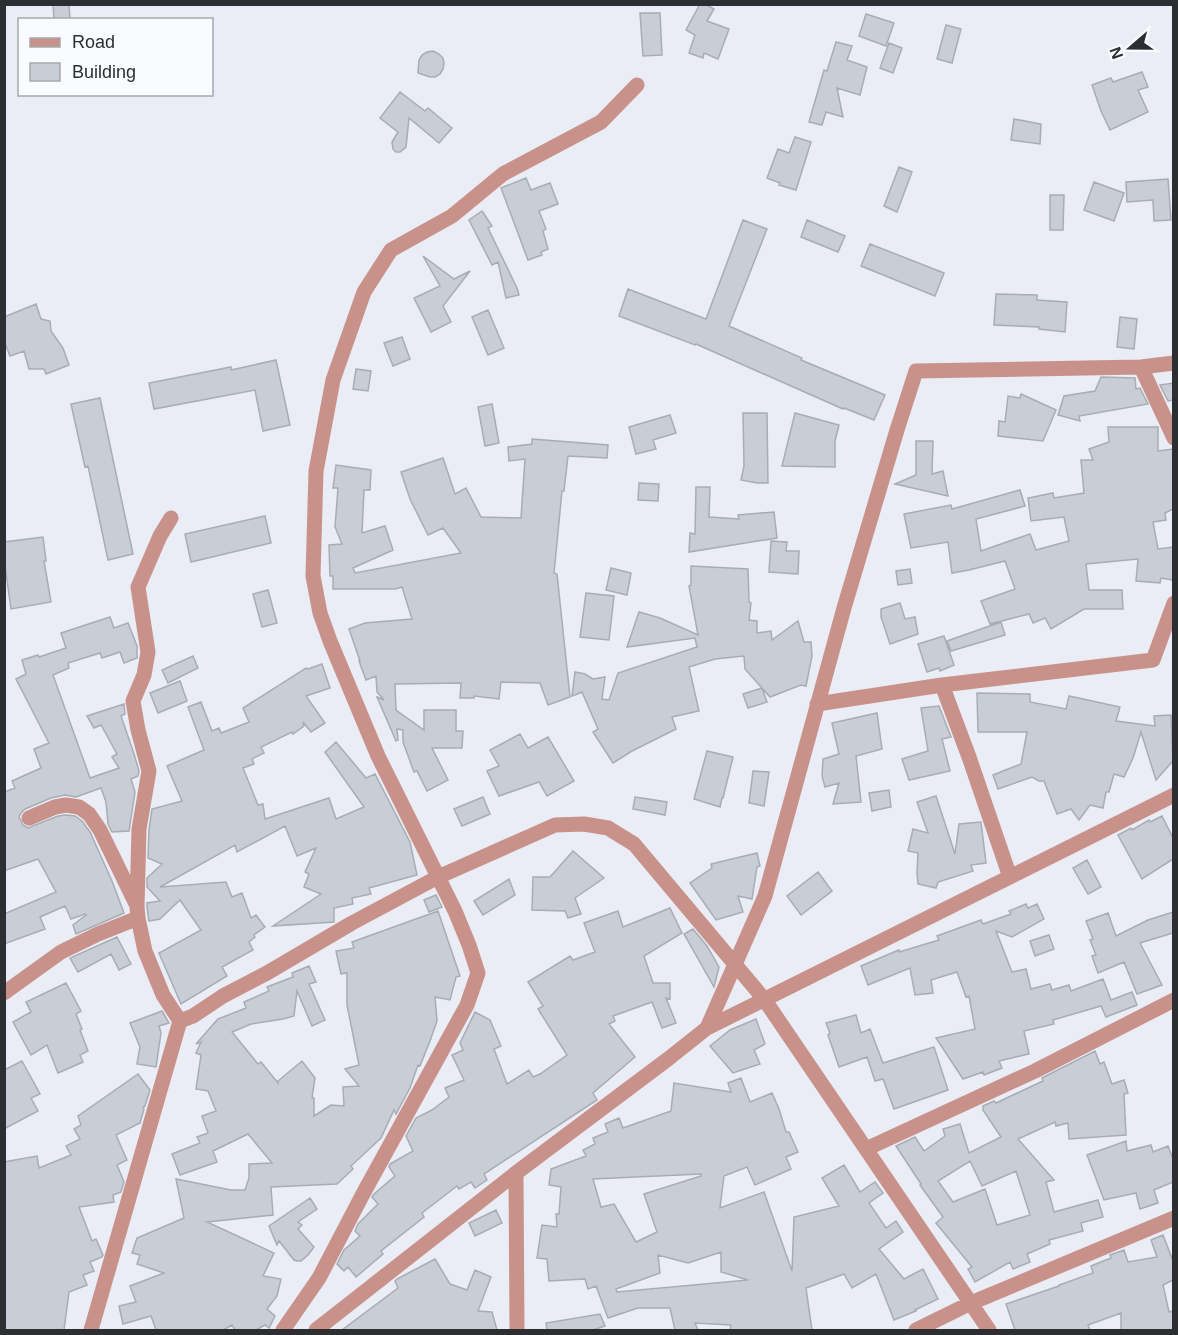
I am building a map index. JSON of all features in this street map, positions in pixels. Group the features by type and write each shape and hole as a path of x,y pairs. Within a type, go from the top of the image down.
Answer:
{"street":[{"path":"283,1330 319,1278 467,1005 478,973 455,911 378,756 320,613 313,576 316,471 333,380 364,292 391,250 452,216 503,174 601,122 637,85"},
{"path":"707,1028 765,896 844,608 916,371 1141,367 1173,363"},
{"path":"1141,367 1173,438"},
{"path":"91,1330 180,1021 163,995 145,951 138,912 138,829 149,771 133,701 144,675 148,652 138,587 160,536 171,518"},
{"path":"817,705 942,685 1153,660 1173,603"},
{"path":"942,685 1010,877"},
{"path":"316,1330 516,1173 707,1028 1173,795"},
{"path":"29,819 55,807 66,805 80,807 89,814 100,830 138,912"},
{"path":"180,1021 194,1016 223,996 438,877 555,825 584,824 608,828 634,844 764,999 989,1330"},
{"path":"4,993 62,952 138,912"},
{"path":"866,1149 1035,1071 1173,1000"},
{"path":"516,1173 517,1330"},
{"path":"916,1330 971,1303 1173,1218"}],"building":[{"path":"53,4 69,4 70,18 54,18"},
{"path":"700,4 714,9 707,21 729,29 718,59 704,53 703,58 689,53 695,35 686,30"},
{"path":"640,13 660,13 662,55 643,56"},
{"path":"866,14 894,23 886,46 859,36"},
{"path":"946,25 961,29 952,63 937,59"},
{"path":"836,42 852,46 847,60 867,67 860,95 837,88 843,117 826,112 822,125 809,122 824,70 827,71"},
{"path":"889,43 902,48 893,73 880,68"},
{"path":"433,51 443,58 443,69 440,74 430,77 418,73 419,60 422,55"},
{"path":"1142,72 1148,87 1138,90 1148,112 1110,130 1092,85 1111,78 1113,82"},
{"path":"400,92 425,111 428,108 452,128 439,143 409,118 406,147 400,152 393,149 392,142 398,132 380,118"},
{"path":"1014,119 1041,124 1040,144 1011,140"},
{"path":"795,137 811,142 796,190 779,185 780,183 767,178 778,149 789,153"},
{"path":"899,167 912,172 897,212 884,206"},
{"path":"526,178 531,190 550,183 558,204 539,211 546,229 543,231 548,249 541,252 542,255 528,260 501,188"},
{"path":"1168,179 1171,220 1154,221 1153,200 1127,202 1126,182"},
{"path":"1094,182 1124,193 1114,221 1084,210"},
{"path":"1050,195 1064,195 1063,230 1050,230"},
{"path":"482,211 492,226 488,228 519,295 506,298 498,262 492,265 469,220"},
{"path":"743,220 767,229 729,326 802,358 801,360 885,395 874,420 843,409 696,344 619,316 628,289 706,319"},
{"path":"807,220 845,236 838,252 801,237"},
{"path":"870,244 944,273 935,296 861,266"},
{"path":"423,256 454,279 470,271 443,306 451,322 431,332 414,298 440,286"},
{"path":"996,294 1037,295 1037,300 1067,302 1065,332 1039,329 1039,327 994,325"},
{"path":"36,304 41,319 50,321 51,331 63,348 69,365 46,374 44,369 29,369 24,351 10,356 4,341 4,317"},
{"path":"488,310 504,348 488,355 472,317"},
{"path":"1120,317 1137,319 1134,349 1117,347"},
{"path":"402,337 410,359 393,366 384,343"},
{"path":"276,360 290,425 263,431 255,390 154,409 149,383 231,367 231,370"},
{"path":"356,369 371,371 368,391 353,389"},
{"path":"1101,377 1135,378 1136,389 1140,388 1148,404 1079,416 1080,421 1058,415 1064,396 1095,391"},
{"path":"1173,383 1173,400 1168,401 1160,385"},
{"path":"1021,394 1056,410 1043,441 998,436 999,421 1005,422 1008,396 1020,398"},
{"path":"100,398 133,554 108,560 88,466 85,467 71,404"},
{"path":"492,404 499,443 485,446 478,407"},
{"path":"743,413 767,413 768,483 741,480 744,466"},
{"path":"795,413 839,425 835,441 835,467 782,466"},
{"path":"670,415 676,433 653,440 656,449 636,454 629,427"},
{"path":"1108,427 1158,427 1158,451 1173,449 1173,509 1165,513 1166,520 1153,522 1158,549 1173,547 1173,580 1161,578 1160,583 1136,581 1138,559 1086,564 1089,590 1122,590 1123,609 1084,609 1051,629 1045,618 1033,623 1029,614 990,624 981,601 1015,589 1005,561 952,573 948,542 911,548 904,514 951,505 952,509 1020,490 1025,506 976,519 981,551 1030,534 1036,550 1069,541 1064,517 1031,521 1028,498 1053,493 1054,498 1084,493 1081,460 1093,460 1089,449 1109,442"},
{"path":"532,439 608,445 607,458 568,456 564,491 562,491 554,573 557,574 570,697 548,705 540,683 501,682 499,699 474,696 474,698 460,698 461,683 395,684 396,710 424,730 424,710 456,710 456,731 463,731 462,748 432,748 448,780 427,791 417,771 414,772 403,742 403,730 397,729 398,740 396,741 377,697 384,700 377,692 376,676 366,680 349,629 365,623 412,619 402,587 333,589 333,576 330,576 329,545 342,544 335,527 338,488 333,488 336,465 371,470 370,490 364,490 362,533 385,526 393,550 353,568 355,573 461,553 443,528 428,535 410,499 401,472 443,458 455,494 466,488 481,517 521,518 525,459 509,461 508,447 532,444"},
{"path":"916,441 933,441 932,474 943,471 948,496 895,484 916,475"},
{"path":"639,483 659,484 658,501 638,500"},
{"path":"696,487 710,487 709,517 739,519 738,515 774,512 777,538 689,552 690,533 695,534"},
{"path":"265,516 271,543 191,562 185,534"},
{"path":"43,537 46,561 44,561 51,602 11,609 4,542"},
{"path":"771,541 787,542 786,551 799,551 798,574 769,572"},
{"path":"691,566 748,569 749,602 751,603 749,620 757,621 757,633 771,631 772,640 798,621 804,642 811,642 812,656 806,686 801,685 770,697 745,669 744,656 715,659 689,667 699,711 672,717 676,729 613,763 593,732 598,729 582,692 572,696 575,672 593,679 605,677 602,699 609,700 618,673 697,647 695,638 627,647 639,612 660,618 698,635 689,586 691,585"},
{"path":"611,568 631,573 627,595 606,590"},
{"path":"910,569 912,583 898,585 896,571"},
{"path":"268,590 277,623 262,627 253,594"},
{"path":"586,593 614,596 609,640 580,637"},
{"path":"900,603 905,619 915,617 918,634 890,644 881,617 881,609"},
{"path":"110,617 114,628 128,623 137,646 137,658 124,663 120,652 102,658 100,653 68,663 69,668 53,675 90,778 119,768 112,757 117,754 101,725 94,728 87,716 124,704 125,714 121,716 139,771 138,776 131,779 135,792 129,831 112,832 108,824 106,802 101,788 76,797 65,795 51,798 25,809 19,817 23,825 28,828 58,816 75,816 82,821 90,832 124,913 76,934 73,925 86,915 71,919 65,906 40,917 45,929 4,944 4,914 56,892 38,859 4,871 4,792 15,788 12,781 41,768 34,749 49,743 16,679 26,674 22,660 66,648 61,633"},
{"path":"1001,622 1005,635 951,651 947,641"},
{"path":"944,636 954,665 940,671 939,668 927,672 918,644"},
{"path":"193,656 198,668 168,683 162,670"},
{"path":"322,664 330,688 306,696 325,723 311,732 303,722 304,726 293,734 292,732 261,747 264,753 252,759 254,764 243,768 258,805 263,804 265,819 329,798 336,819 364,807 325,752 336,742 366,778 375,774 410,842 417,875 369,888 371,894 352,898 353,904 334,908 334,922 273,926 321,894 304,887 309,874 305,872 316,848 297,856 285,826 237,852 235,845 160,887 226,882 232,897 242,893 251,918 256,915 265,927 249,942 253,950 222,967 227,976 181,1004 159,953 201,930 180,900 160,919 149,921 147,903 160,901 147,887 147,878 162,864 148,858 152,809 182,801 167,766 204,750 188,707 201,702 212,731 219,728 221,733 249,722 243,708 306,668"},
{"path":"180,681 187,701 158,713 150,693"},
{"path":"762,688 767,702 748,708 743,694"},
{"path":"977,693 1030,694 1030,702 1066,709 1069,696 1120,707 1116,721 1155,726 1154,716 1171,715 1173,761 1156,780 1141,732 1124,777 1114,774 1109,792 1106,792 1103,808 1090,805 1079,820 1071,809 1057,814 1044,781 1032,777 998,789 993,775 1021,764 1027,732 978,732"},
{"path":"939,706 951,737 942,739 950,771 909,780 902,759 928,751 921,708"},
{"path":"877,713 882,749 856,756 861,802 833,804 839,783 825,787 822,776 823,759 839,754 832,723"},
{"path":"520,734 528,748 548,737 574,781 547,796 539,782 499,796 487,771 499,766 490,750"},
{"path":"707,751 733,757 720,807 694,799"},
{"path":"753,771 769,772 764,806 749,803"},
{"path":"889,790 891,807 872,811 869,793"},
{"path":"936,796 955,854 959,824 981,822 986,863 971,865 973,871 938,882 936,888 918,884 918,853 908,851 913,829 928,833 917,802"},
{"path":"483,797 490,814 462,826 454,809"},
{"path":"635,797 667,802 665,815 633,809"},
{"path":"1162,816 1173,838 1173,859 1142,879 1118,835"},
{"path":"573,851 604,878 575,898 581,914 568,918 565,911 532,910 533,877 550,877"},
{"path":"757,853 760,866 757,867 752,899 738,896 743,912 716,920 690,883 712,868 711,864"},
{"path":"1087,860 1101,887 1088,894 1073,868"},
{"path":"818,872 832,891 801,915 787,896"},
{"path":"509,879 515,895 483,915 474,901"},
{"path":"436,895 442,907 429,912 424,900"},
{"path":"1026,904 1028,908 1037,904 1044,919 1012,937 996,931 1012,972 1026,969 1031,989 1050,984 1052,990 1069,985 1071,991 1103,979 1111,1000 1132,992 1137,1005 1106,1017 1101,1006 1053,1020 1054,1024 1024,1031 1029,1054 999,1061 1002,1068 984,1075 983,1072 963,1079 936,1038 975,1029 969,996 966,997 957,972 931,980 933,993 915,995 910,968 868,985 861,966 899,950 899,952 939,940 937,936 981,920 983,924 1011,914 1009,911"},
{"path":"670,908 682,933 644,956 653,983 670,983 670,999 666,998 676,1023 662,1028 652,1002 613,1016 615,1021 609,1024 635,1057 593,1093 597,1100 484,1174 487,1180 475,1188 471,1182 459,1189 457,1186 422,1213 424,1217 381,1251 383,1254 356,1277 348,1267 344,1271 337,1264 344,1250 360,1236 355,1231 358,1224 378,1204 372,1197 395,1176 389,1167 390,1164 413,1151 406,1136 416,1118 432,1110 449,1097 445,1088 464,1080 452,1055 463,1050 460,1043 475,1012 490,1020 501,1046 494,1049 507,1084 529,1070 533,1077 540,1074 567,1055 538,1009 543,1006 528,982 570,956 573,960 595,952 584,923 618,911 623,927"},
{"path":"438,911 460,976 456,977 450,1000 435,997 437,1021 430,1041 410,1088 396,1114 394,1110 381,1138 351,1166 353,1169 337,1184 271,1187 273,1215 207,1222 274,1253 263,1276 281,1279 277,1296 267,1309 275,1316 269,1328 265,1325 256,1330 235,1330 232,1325 223,1330 156,1330 151,1316 123,1324 119,1306 136,1302 130,1286 164,1273 137,1264 140,1255 132,1253 137,1238 184,1218 176,1179 231,1190 245,1190 249,1178 249,1164 272,1163 248,1134 213,1151 217,1162 180,1175 172,1154 200,1143 197,1137 208,1133 202,1116 216,1111 208,1091 196,1089 201,1055 196,1053 201,1042 196,1044 218,1019 246,1008 244,1002 269,991 267,987 293,977 292,973 309,966 316,982 309,984 325,1020 312,1026 297,991 294,1016 251,1024 232,1032 258,1064 261,1062 278,1083 302,1061 315,1078 312,1098 314,1098 314,1116 331,1105 344,1106 343,1087 359,1086 345,1069 359,1065 347,1005 347,973 341,974 336,951 354,948 352,942"},
{"path":"1173,912 1173,933 1140,943 1162,985 1137,994 1124,962 1098,973 1092,956 1096,955 1090,940 1093,939 1086,921 1108,913 1116,936 1148,920"},
{"path":"693,929 707,946 719,967 714,987 684,934"},
{"path":"1049,935 1054,949 1035,956 1030,941"},
{"path":"117,937 131,964 119,970 111,954 78,972 70,958"},
{"path":"66,983 81,1011 76,1014 88,1051 80,1055 83,1062 58,1073 47,1045 31,1055 13,1022 31,1012 26,1002"},
{"path":"162,1011 169,1023 159,1026 161,1033 156,1067 137,1064 140,1047 130,1023"},
{"path":"856,1015 861,1033 870,1029 883,1063 934,1047 948,1090 894,1109 883,1079 875,1081 867,1057 839,1067 826,1023"},
{"path":"756,1019 765,1044 754,1050 760,1064 733,1073 710,1046 730,1030"},
{"path":"1095,1051 1100,1064 1104,1062 1112,1084 1124,1080 1128,1093 1124,1094 1126,1135 1069,1139 1068,1123 1056,1126 1055,1122 1018,1139 1054,1180 1046,1182 1054,1212 1098,1200 1103,1217 1081,1223 1083,1231 1049,1240 1050,1244 1027,1254 1030,1262 1013,1269 1010,1262 975,1282 968,1269 972,1267 936,1223 943,1217 896,1146 915,1137 924,1151 945,1136 943,1129 960,1124 969,1153 1001,1137 983,1110 983,1106 994,1101 996,1103 1043,1081 1042,1078","holes":["970,1161 982,1186 1016,1171 1030,1215 997,1225 985,1189 953,1202 938,1181"]},
{"path":"22,1061 40,1094 31,1098 38,1111 4,1129 4,1070"},
{"path":"138,1074 150,1090 140,1123 116,1135 127,1160 117,1165 124,1182 121,1192 113,1195 114,1202 79,1207 92,1241 96,1239 103,1255 90,1262 94,1271 83,1275 87,1285 69,1292 64,1330 4,1330 4,1162 37,1156 39,1168 71,1155 66,1146 80,1139 74,1129 81,1125 78,1116"},
{"path":"741,1078 750,1102 772,1093 786,1132 789,1132 798,1152 786,1157 791,1169 755,1185 747,1167 724,1176 720,1208 764,1192 792,1271 794,1217 839,1206 822,1178 844,1165 860,1192 875,1182 883,1193 869,1203 886,1228 896,1221 903,1232 879,1249 904,1279 923,1269 938,1299 894,1320 876,1274 852,1288 844,1274 806,1288 812,1330 730,1330 731,1325 695,1323 698,1330 675,1330 670,1308 638,1308 608,1318 596,1286 588,1289 585,1279 549,1281 547,1259 537,1258 542,1225 557,1227 556,1214 559,1214 561,1187 549,1185 551,1169 586,1156 583,1150 595,1144 593,1138 608,1132 605,1124 619,1118 623,1128 671,1111 674,1083 731,1092 728,1083","holes":["701,1174 701,1176 644,1194 657,1232 636,1242 614,1204 601,1207 593,1179","721,1252 721,1272 748,1280 617,1292 616,1289 660,1273 658,1255 688,1263"]},
{"path":"1126,1141 1127,1151 1151,1145 1153,1152 1168,1146 1173,1159 1173,1182 1154,1190 1158,1203 1140,1209 1136,1193 1104,1200 1087,1155"},
{"path":"310,1198 317,1209 298,1222 302,1225 298,1229 314,1247 301,1261 297,1261 279,1241 277,1245 269,1226"},
{"path":"496,1210 502,1223 475,1236 469,1223"},
{"path":"1163,1235 1173,1261 1173,1280 1163,1285 1169,1312 1173,1311 1173,1330 1121,1330 1121,1313 1088,1325 1090,1330 1015,1330 1006,1304 1093,1273 1091,1266 1124,1250 1128,1262 1157,1257 1151,1240"},
{"path":"435,1259 450,1284 467,1290 475,1270 491,1277 478,1311 492,1312 497,1330 342,1330 398,1288 395,1281 397,1279"},
{"path":"600,1314 605,1326 593,1330 547,1330 546,1323"}]}
